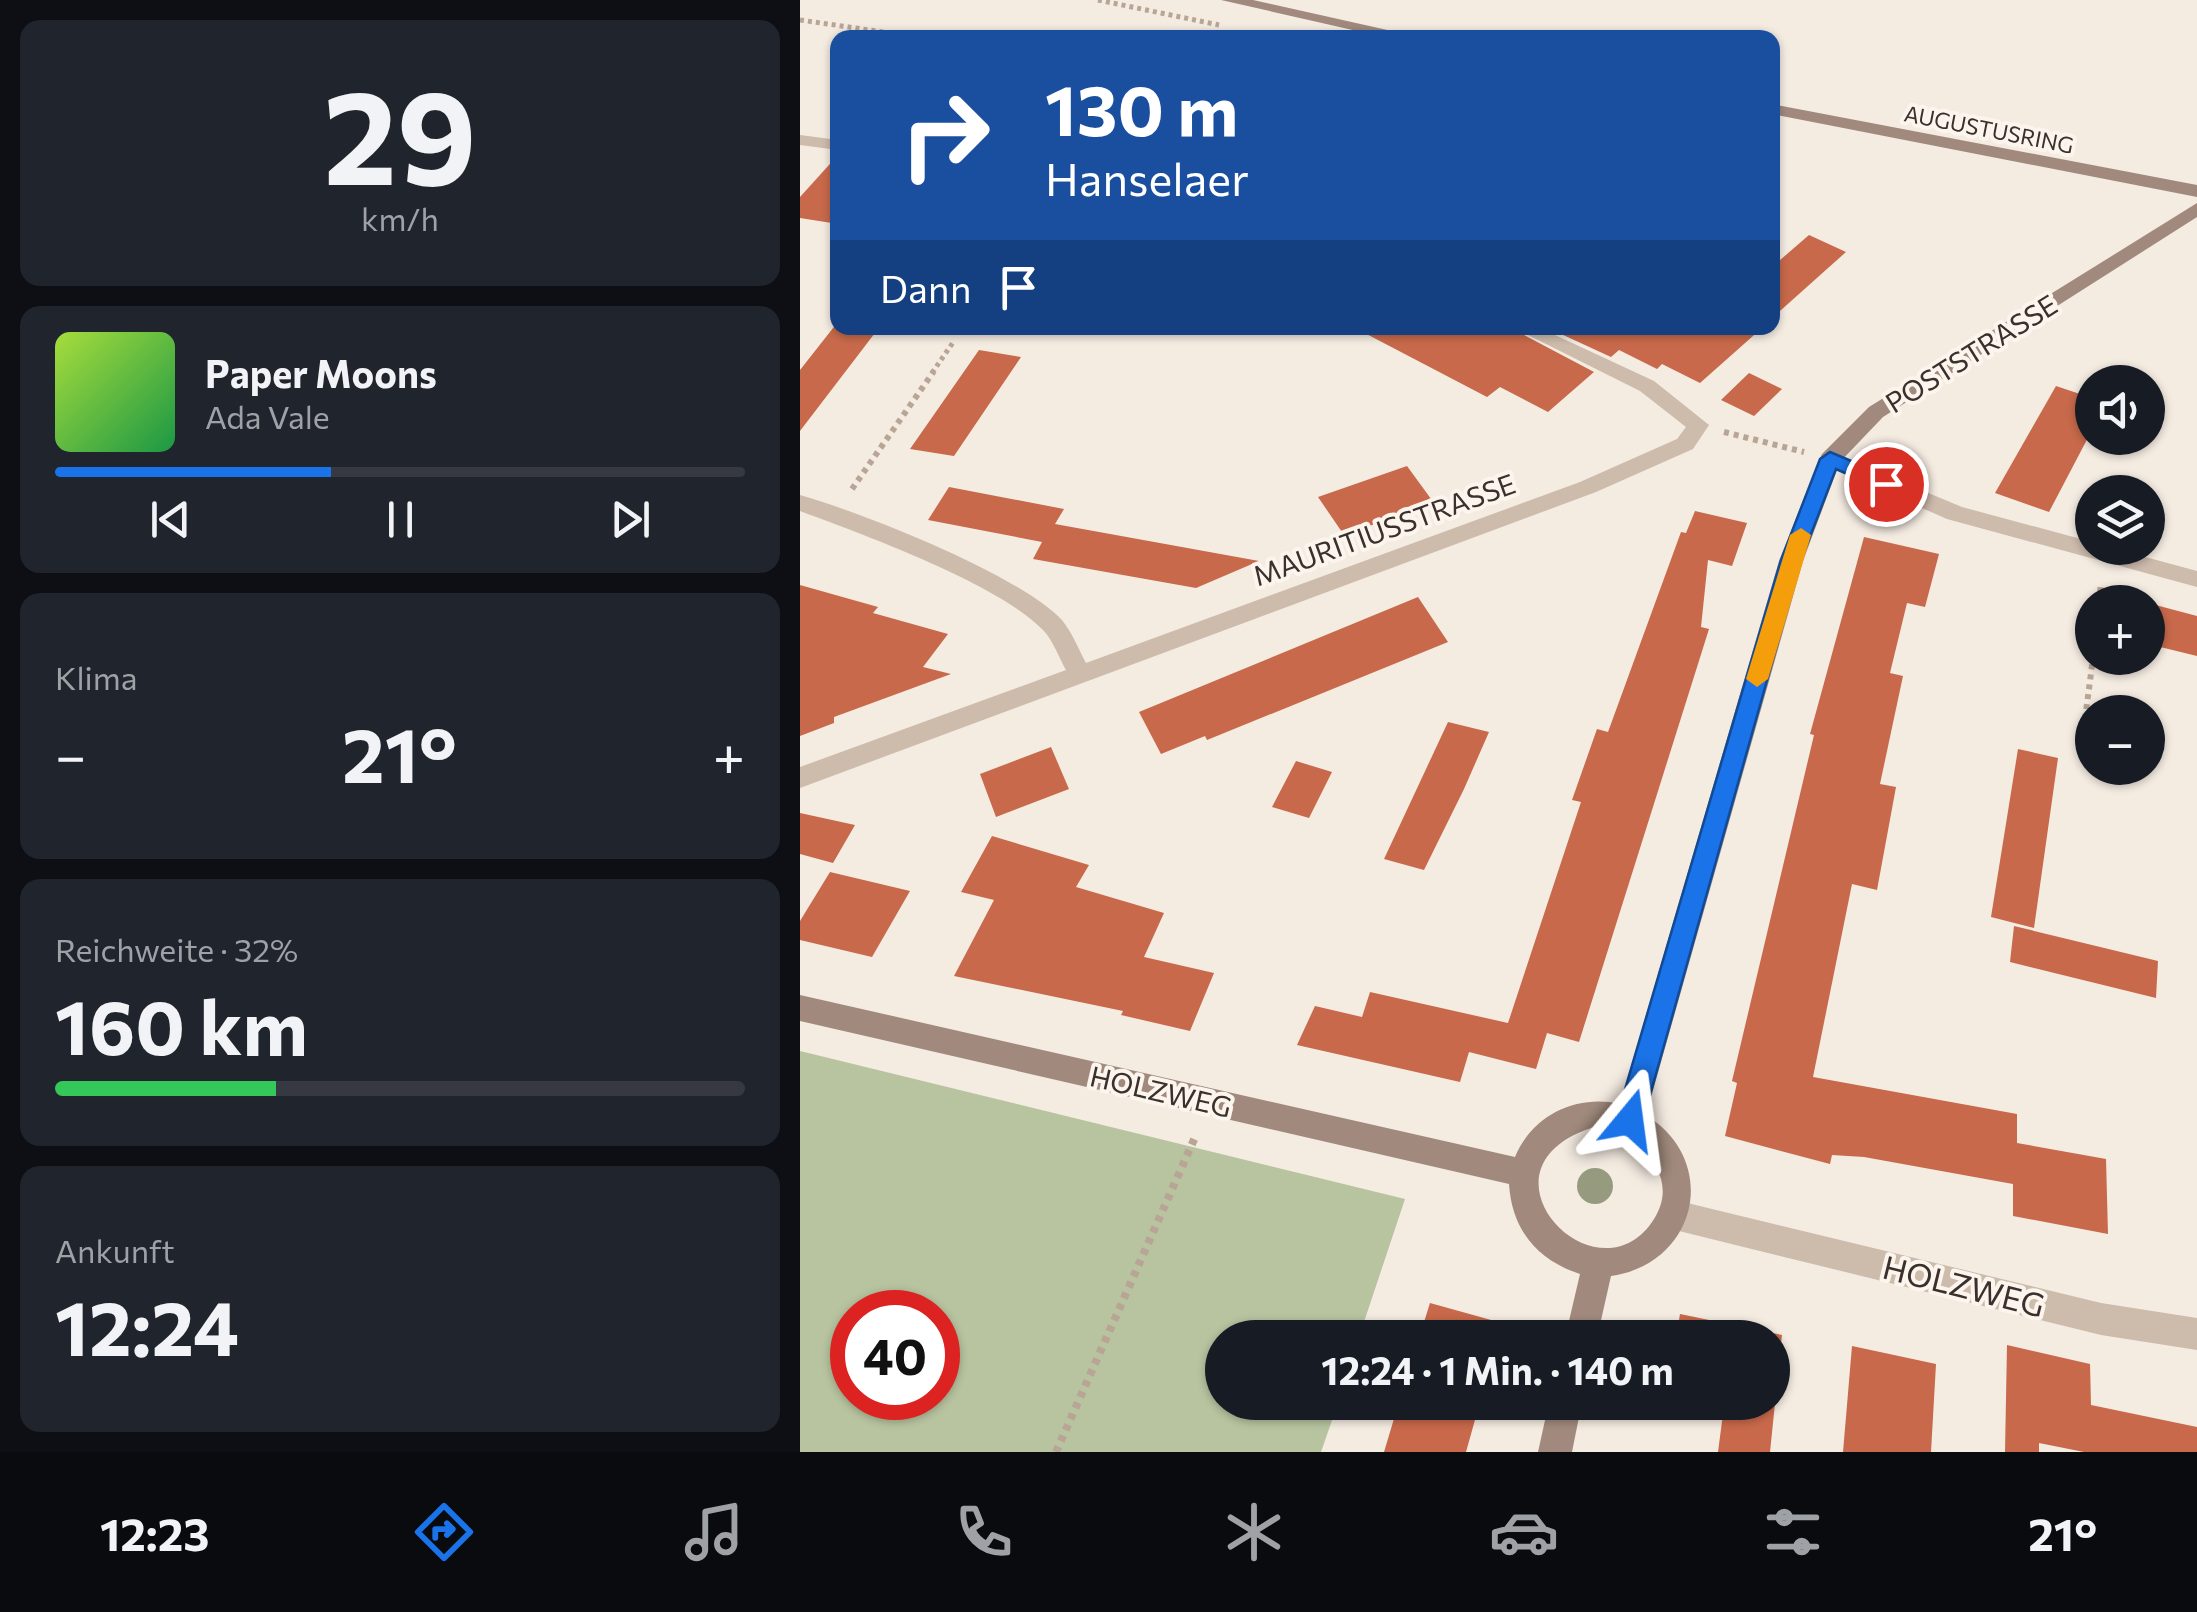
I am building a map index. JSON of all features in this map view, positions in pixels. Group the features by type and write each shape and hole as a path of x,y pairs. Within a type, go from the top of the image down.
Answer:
{"street":[{"path":"1230,0 1375,30"},
{"name":"AUGUSTUSRING","path":"1780,111 2197,191"},
{"path":"800,140 830,145"},
{"name":"POSTSTRASSE","path":"1630,1120 1791,560 1830,459 1876,412 2197,209"},
{"path":"1539,335 1647,386 1698,425"},
{"name":"MAURITIUSSTRASSE","path":"800,778 1588,487 1685,444 1698,425"},
{"path":"1830,459 1954,514 2197,580"},
{"path":"800,502 1002,590 1052,624 1080,673"},
{"name":"HOLZWEG","path":"800,1008 1523,1173"},
{"path":"1594,1113 1630,1120 1660,1144 1678,1178 1674,1215 1658,1242 1630,1258 1598,1262 1556,1248 1528,1214 1523,1173 1539,1141 1563,1122 1594,1113"},
{"name":"HOLZWEG","path":"1674,1215 2101,1318 2197,1334"},
{"path":"1585,1320 1598,1262"},
{"path":"1555,1452 1562,1420"}],"path":[{"path":"1098,0 1223,26"},
{"path":"800,20 869,30"},
{"path":"844,519 854,484 954,341"},
{"path":"1698,425 1830,459"},
{"path":"1056,1452 1187,1151"}],"green space":[{"path":"800,1051 1405,1199 1365,1320 1205,1320 1205,1420 1332,1420 1321,1452 800,1452"}],"building":[{"path":"830,164 830,223 800,218 800,197"},
{"path":"1809,235 1846,252 1780,311 1780,260"},
{"path":"830,332 830,335 873,335 800,431 800,370"},
{"path":"1368,335 1524,335 1594,372 1548,412 1500,387 1487,397"},
{"path":"1563,335 1754,335 1700,383 1662,364 1657,369 1619,350 1611,357"},
{"path":"979,350 1021,357 954,456 910,449"},
{"path":"1749,373 1782,389 1754,416 1721,400"},
{"path":"2056,386 2075,392 2075,455 2079,455 2049,512 1995,493"},
{"path":"1407,466 1434,503 1344,535 1318,497"},
{"path":"949,487 1064,509 1055,524 1259,561 1196,588 1033,559 1042,542 928,520"},
{"path":"1695,511 1747,523 1732,566 1708,560 1701,627 1709,629 1579,1042 1547,1033 1536,1069 1469,1052 1460,1082 1297,1045 1315,1006 1362,1017 1370,992 1508,1023 1581,802 1572,800 1597,729 1608,732 1681,532 1686,533"},
{"path":"1864,537 1939,554 1925,607 1907,603 1890,673 1903,676 1880,784 1896,787 1877,890 1852,884 1813,1077 2017,1114 2017,1143 2106,1159 2108,1234 2013,1216 2013,1184 1864,1157 1832,1155 1830,1164 1725,1136 1737,1083 1732,1081 1814,735 1810,734"},
{"path":"800,585 878,607 873,613 948,634 923,667 951,674 834,717 834,723 800,736"},
{"path":"1418,597 1448,642 1207,740 1205,736 1161,754 1139,712"},
{"path":"2165,608 2197,616 2197,656 2165,648"},
{"path":"1448,722 1489,732 1464,789 1424,870 1384,859"},
{"path":"1051,747 1069,789 996,817 980,774"},
{"path":"2018,749 2058,758 2034,928 1991,917"},
{"path":"1296,761 1332,772 1309,818 1272,807"},
{"path":"800,813 855,825 833,863 800,854"},
{"path":"992,836 1089,865 1076,887 1164,913 1144,957 1214,973 1190,1031 1121,1015 1123,1011 954,976 994,900 961,892"},
{"path":"830,872 910,891 872,957 800,940 800,921"},
{"path":"2014,926 2158,961 2156,998 2010,962"},
{"path":"1430,1303 1491,1320 1425,1320"},
{"path":"1680,1314 1709,1320 1679,1320"},
{"path":"2007,1345 2090,1364 2091,1405 2197,1427 2197,1452 2084,1452 2039,1443 2039,1452 2005,1452"},
{"path":"1852,1346 1936,1364 1931,1452 1843,1452"},
{"path":"1394,1420 1475,1420 1466,1452 1384,1452"},
{"path":"1722,1420 1773,1420 1770,1452 1718,1452"}],"slow traffic":[{"path":"1757,679 1801,535"}],"route":[{"path":"1630,1120 1791,560 1830,459 1886,484"}]}
